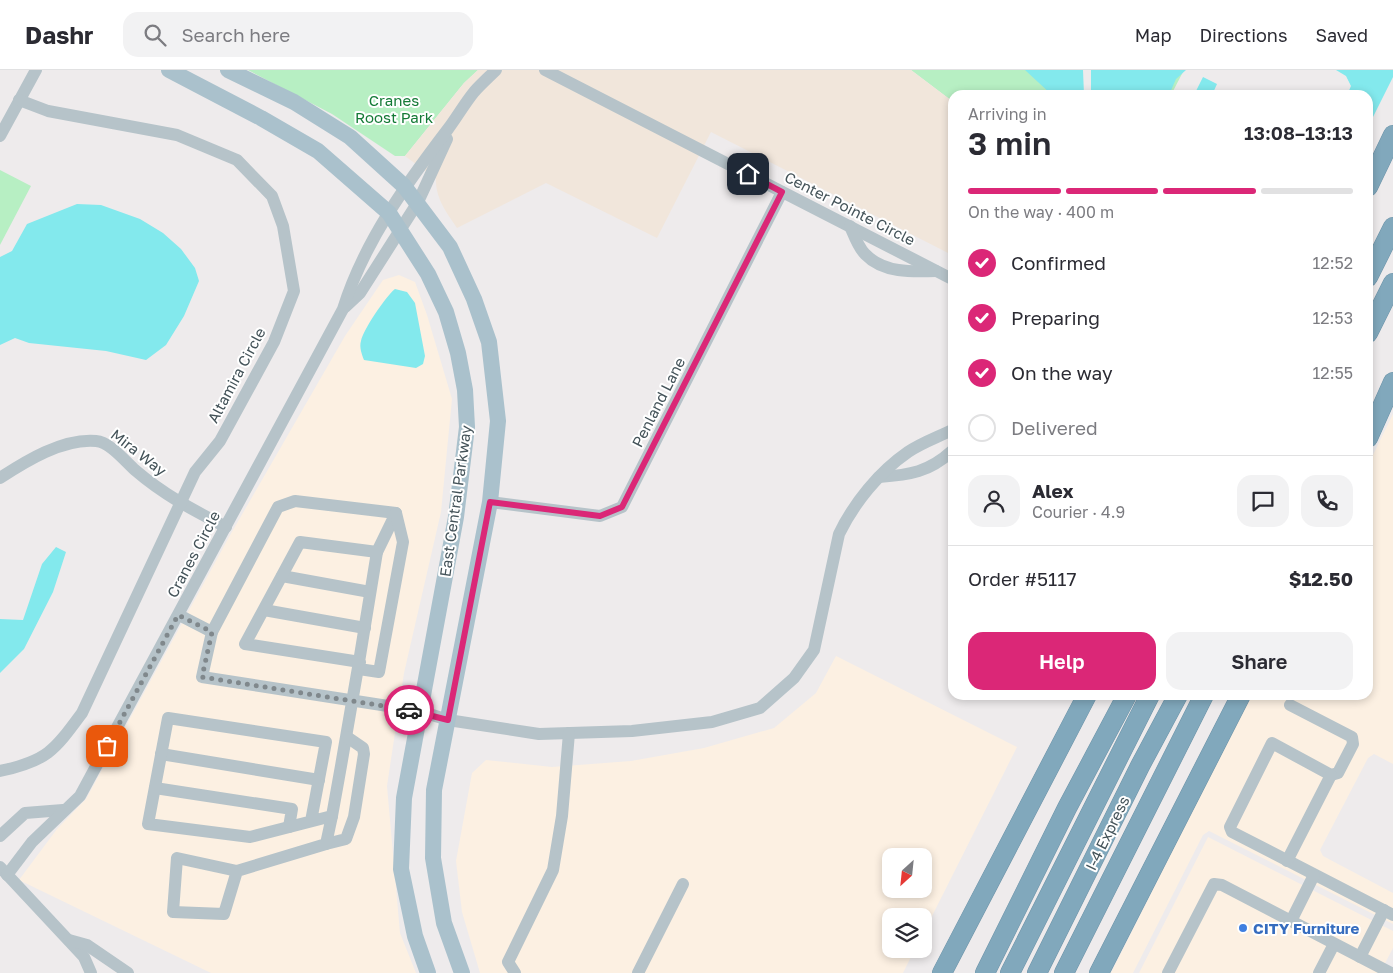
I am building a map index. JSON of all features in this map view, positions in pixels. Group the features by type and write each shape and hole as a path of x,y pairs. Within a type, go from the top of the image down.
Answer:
{"highway":[{"path":"1373,177 1393,135"},
{"path":"1373,267 1393,226"},
{"path":"1373,323 1393,283"},
{"path":"1373,427 1393,382"},
{"path":"942,973 1084,700"},
{"path":"985,973 1048,850 1067,808 1124,700"},
{"name":"I-4 Express","path":"1010,973 1147,700"},
{"name":"I-4 Express","path":"1037,973 1140,766 1175,700"},
{"path":"1064,973 1201,700"},
{"path":"1099,973 1238,700"}],"main road":[{"name":"East Central Parkway","path":"169,70 261,118 318,151 389,212 428,274 446,312 465,390 466,427 456,517 404,798 401,869 415,936 428,973"},
{"name":"East Central Parkway","path":"228,70 294,102 350,137 404,186 418,202 450,247 474,299 489,342 498,421 490,502 434,790 432,858 444,923 462,973"}],"street":[{"path":"0,136 36,70"},
{"path":"404,186 457,118 474,92 496,70"},
{"name":"Center Pointe Circle","path":"545,70 948,277"},
{"name":"Altamira Circle","path":"0,772 28,765 56,748 82,714 195,472 220,441 274,342 294,291 283,226 272,196 236,160 177,134 65,115 19,100"},
{"path":"418,202 457,118"},
{"name":"Cranes Circle","path":"4,871 55,821 63,810 80,796 343,309 351,282 404,186"},
{"name":"Penland Lane","path":"490,502 600,516 622,507 782,192"},
{"name":"Cranes Circle","path":"343,309 360,293 418,202"},
{"path":"850,226 865,254 887,268 908,272 936,271"},
{"path":"396,513 295,501 278,507 212,632 202,677 420,712 448,720 539,734 632,731 712,722 760,708 794,678 814,650 839,534 845,521 880,476 908,452 948,432"},
{"name":"Mira Way","path":"0,478 38,456 71,444 97,441 115,452 179,504 226,527"},
{"path":"880,476 909,475 928,468 948,454"},
{"path":"377,552 300,542 245,644 359,666 379,672 403,542 396,513"},
{"path":"326,844 354,701 377,552 396,513"},
{"path":"282,576 370,592"},
{"path":"264,610 365,628"},
{"path":"178,615 212,632"},
{"path":"1290,705 1352,737 1353,744 1338,773 1331,775 1272,743 1230,827 1232,832 1389,912 1360,957"},
{"path":"311,821 326,742 168,718 148,824 250,837 332,816"},
{"path":"515,973 508,962 553,870 562,816 569,733"},
{"path":"237,871 224,914 172,912 177,858 237,871 346,838 354,817 364,754 363,748 347,738"},
{"path":"161,754 319,780"},
{"path":"1287,860 1331,775"},
{"path":"155,788 292,809 289,827"},
{"path":"0,836 25,813 63,810"},
{"path":"4,871 84,957 91,973"},
{"path":"1291,921 1314,875"},
{"path":"638,973 683,884"},
{"path":"1168,973 1214,884 1222,885 1391,973"},
{"path":"67,939 87,945 128,973"},
{"path":"1319,973 1334,944"}],"shaded area":[{"path":"399,275 415,282 452,399 441,512 404,673 387,786 400,933 416,973 211,973 19,880 57,829 86,799 229,537 345,336 383,280"},
{"path":"1393,414 1393,764 1374,754 1368,758 1320,850 1323,856 1393,893 1393,924 1209,831 1203,835 1133,973 1111,973 1248,700 1373,700 1373,455"},
{"path":"836,656 1017,747 932,916 932,908 882,908 882,958 910,958 903,973 480,973 462,912 456,861 472,773 486,760 552,767 631,761 704,748 774,728 816,693"},
{"path":"1208,837 1393,931 1393,948 1380,973 1139,973"}],"green space":[{"name":"Cranes Roost Park","path":"248,70 478,70 464,83 405,156 395,156 332,114"},
{"path":"911,70 1184,70 1174,90 948,90 948,98"},
{"path":"0,170 31,186 0,245"}],"sand":[{"path":"478,70 911,70 948,98 948,253 711,132 657,238 546,183 457,228 437,193 436,179 405,156 464,83"}],"water":[{"path":"1025,70 1186,70 1176,79 1171,90 1047,90"},
{"path":"1336,70 1393,70 1393,77 1373,117 1373,90 1349,90 1351,86 1346,76"},
{"path":"1203,77 1217,84 1214,90 1196,90"},
{"path":"77,204 101,205 140,219 163,233 181,249 195,268 199,281 184,316 166,345 146,360 106,351 29,343 15,338 0,345 0,257 12,251 27,224"},
{"path":"395,289 407,292 415,303 425,356 423,364 416,368 364,360 362,353 360,343 366,329"},
{"path":"56,547 66,552 53,592 24,649 0,673 0,619 23,620 42,564"}],"pier":[{"path":"1083,70 1091,70 1091,90 1084,90"}],"way so far":[{"path":"107,746 178,615 212,632 202,677 409,710"}],"place":[{"name":"CITY Furniture","path":"1243,928"}],"route":[{"path":"409,710 448,720 490,502 600,516 622,507 782,192 748,174"}]}
